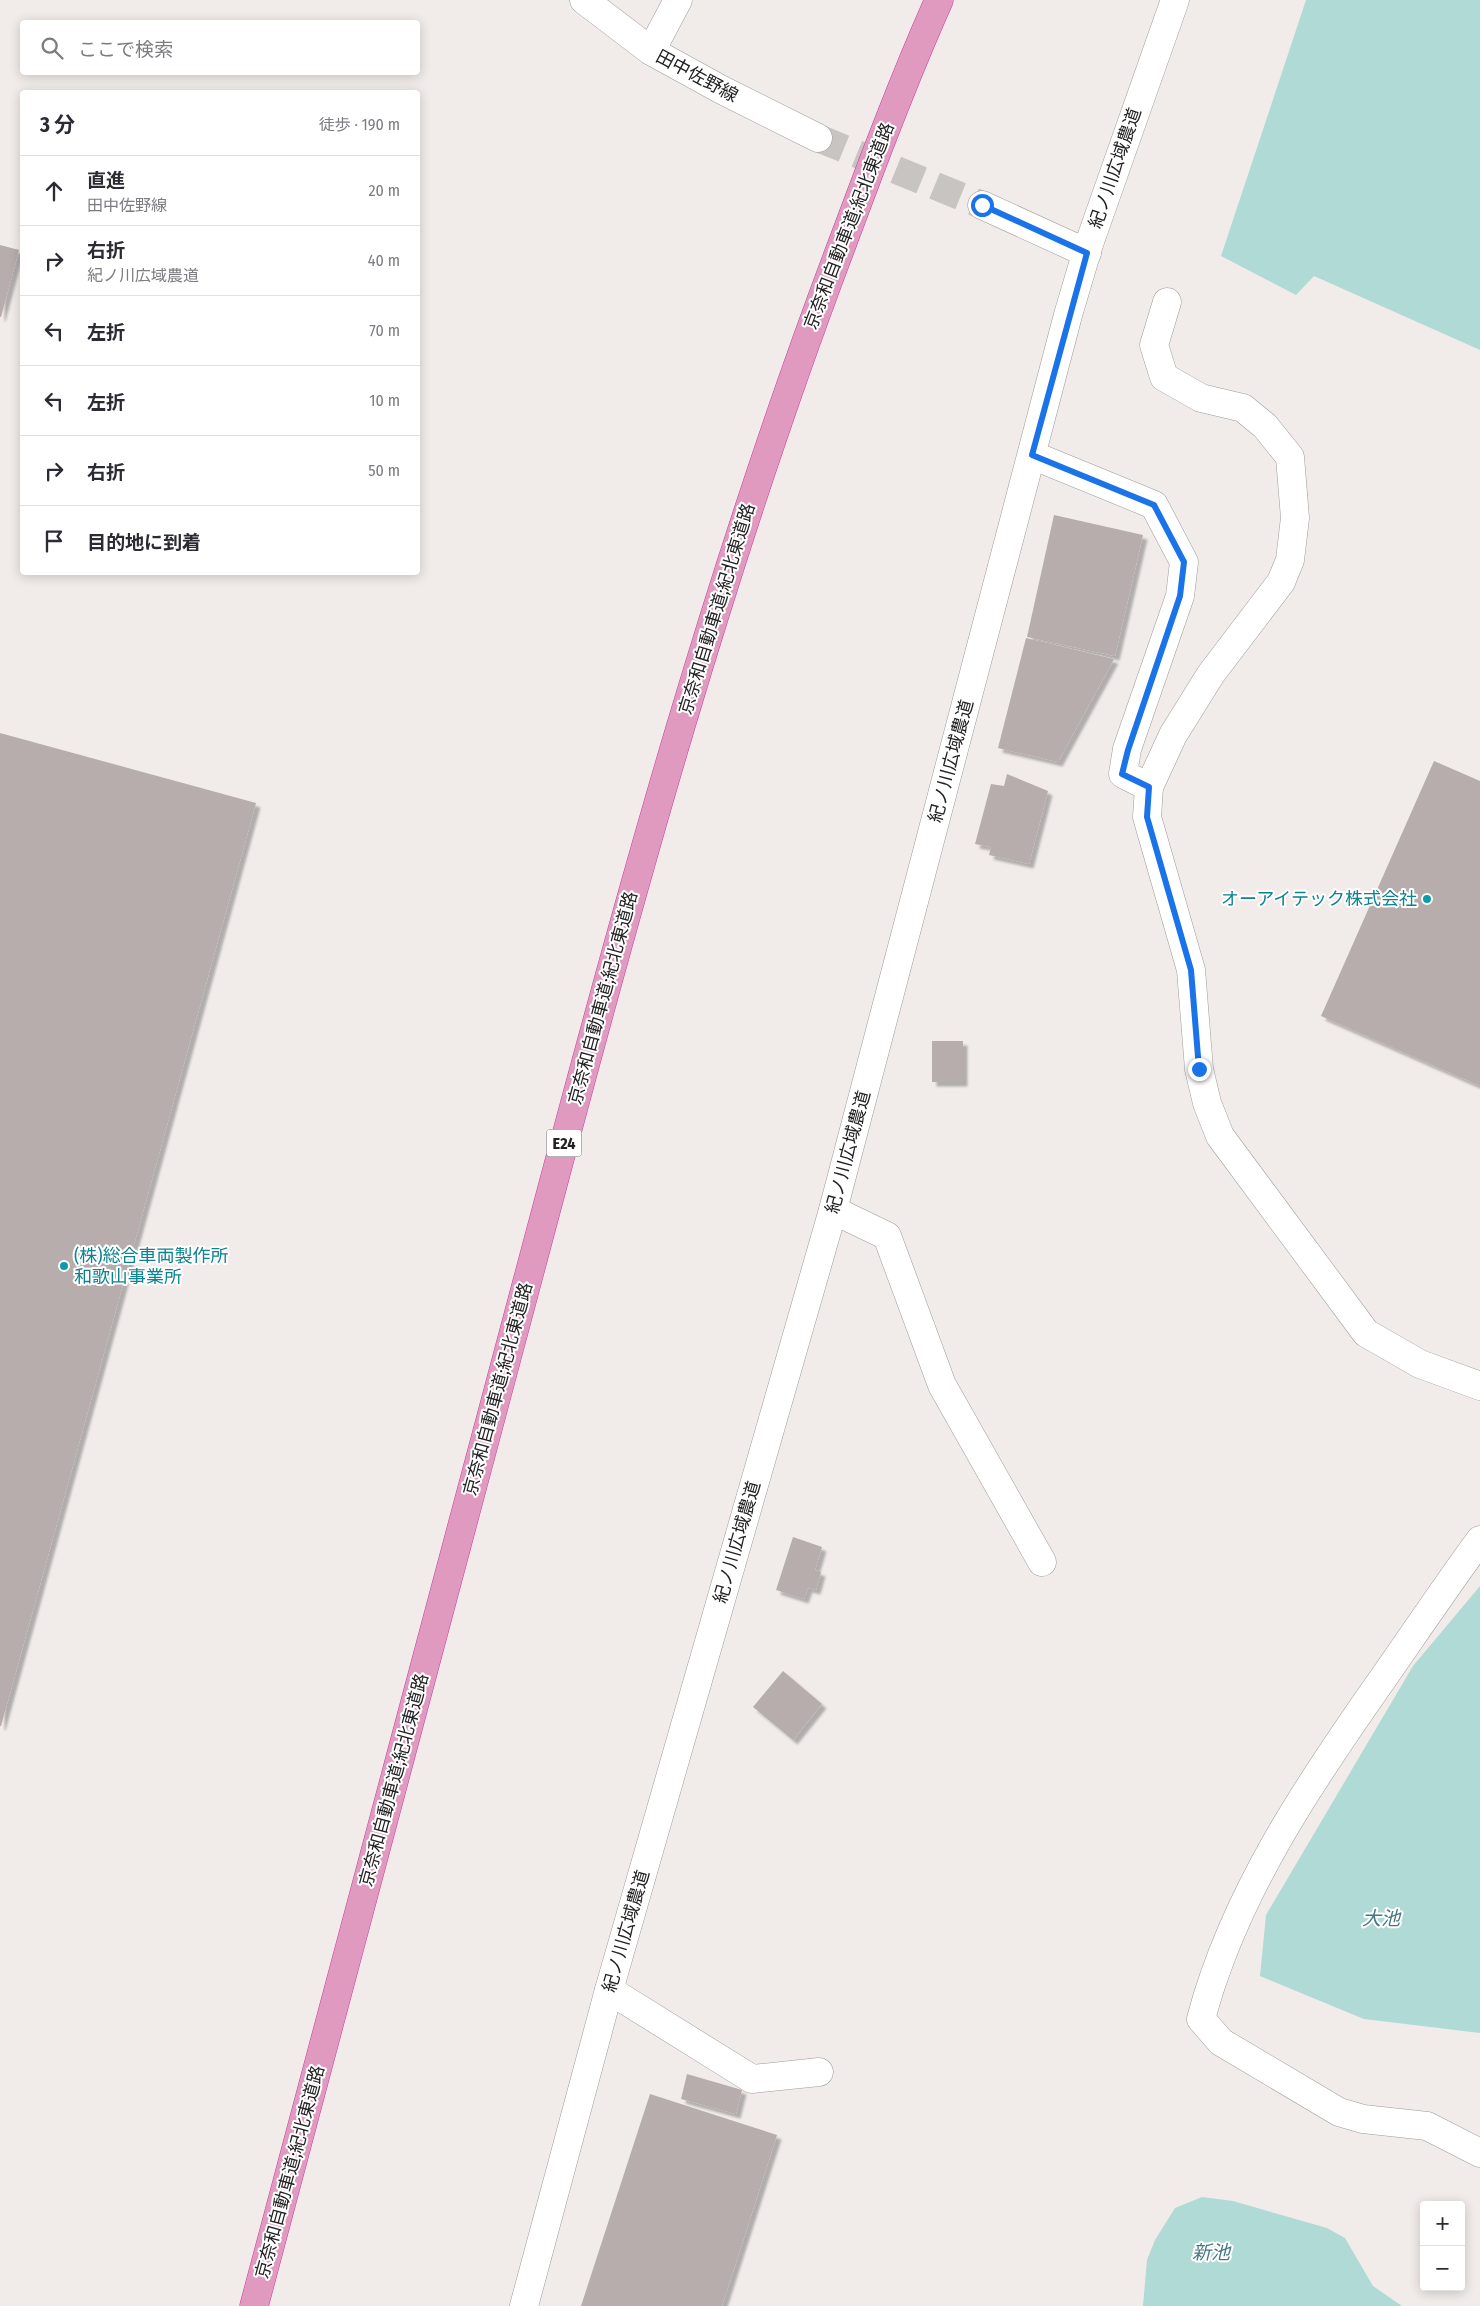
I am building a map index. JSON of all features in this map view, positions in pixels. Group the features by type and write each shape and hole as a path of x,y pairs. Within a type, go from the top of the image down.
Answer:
{"highway":[{"name":"京奈和自動車道;紀北東道路","path":"254,2306 587,1054 663,782 734,547 812,322 904,79 939,0"}],"street":[{"name":"田中佐野線","path":"584,0 651,51 722,90 818,138"},
{"path":"651,51 678,0"},
{"name":"紀ノ川広域農道","path":"524,2306 609,1990 833,1210 1087,253 1175,0"},
{"path":"982,205 1087,253"},
{"path":"1167,302 1154,346 1164,377 1200,398 1243,408 1265,426 1290,457 1295,518 1290,560 1281,582 1211,674 1173,735 1149,787 1147,817 1191,970 1199,1069 1207,1104 1220,1136 1366,1333 1420,1364 1480,1386"},
{"path":"1032,455 1154,505 1184,562 1180,596 1128,750 1122,774 1149,787"},
{"path":"833,1210 887,1236 942,1385 1042,1562"},
{"path":"1480,1540 1316,1774 1279,1838 1236,1922 1212,1978 1201,2019 1221,2042 1338,2112 1363,2119 1427,2126 1480,2153"},
{"path":"609,1990 752,2079 819,2072"}],"water":[{"path":"1306,0 1480,0 1480,350 1314,276 1296,295 1221,256"},
{"name":"大池","path":"1480,1586 1480,2033 1364,2019 1260,1976 1266,1915 1413,1666"},
{"name":"新池","path":"1202,2197 1233,2201 1327,2228 1345,2238 1373,2286 1402,2306 1143,2306 1147,2260 1155,2240 1175,2208"}],"building":[{"path":"0,245 19,250 1,317 0,317"},
{"path":"1054,515 1143,535 1115,656 1027,637"},
{"path":"1026,638 1114,659 1058,762 998,748"},
{"name":"(株)総合車両製作所 和歌山事業所","path":"0,733 256,803 1,1726 0,1726"},
{"name":"オーアイテック株式会社","path":"1434,761 1480,781 1480,1086 1321,1016"},
{"path":"1007,774 1048,791 1029,864 989,855 991,847 975,844 991,784 1004,786"},
{"path":"932,1041 963,1041 963,1082 932,1082"},
{"path":"793,1537 822,1547 815,1570 821,1572 816,1590 808,1588 804,1599 776,1590"},
{"path":"783,1671 822,1704 793,1740 753,1707"},
{"path":"687,2074 742,2090 736,2114 681,2099"},
{"path":"650,2094 777,2135 722,2306 581,2306"}],"tunnel":[{"path":"818,138 982,205"}],"place":[{"name":"オーアイテック株式会社","path":"1427,899"},
{"name":"(株)総合車両製作所 和歌山事業所","path":"64,1266"}],"route":[{"path":"982,205 1087,253 1068,315 1032,455 1154,505 1184,562 1180,596 1128,750 1122,774 1149,787 1147,817 1191,970 1199,1069"}]}
